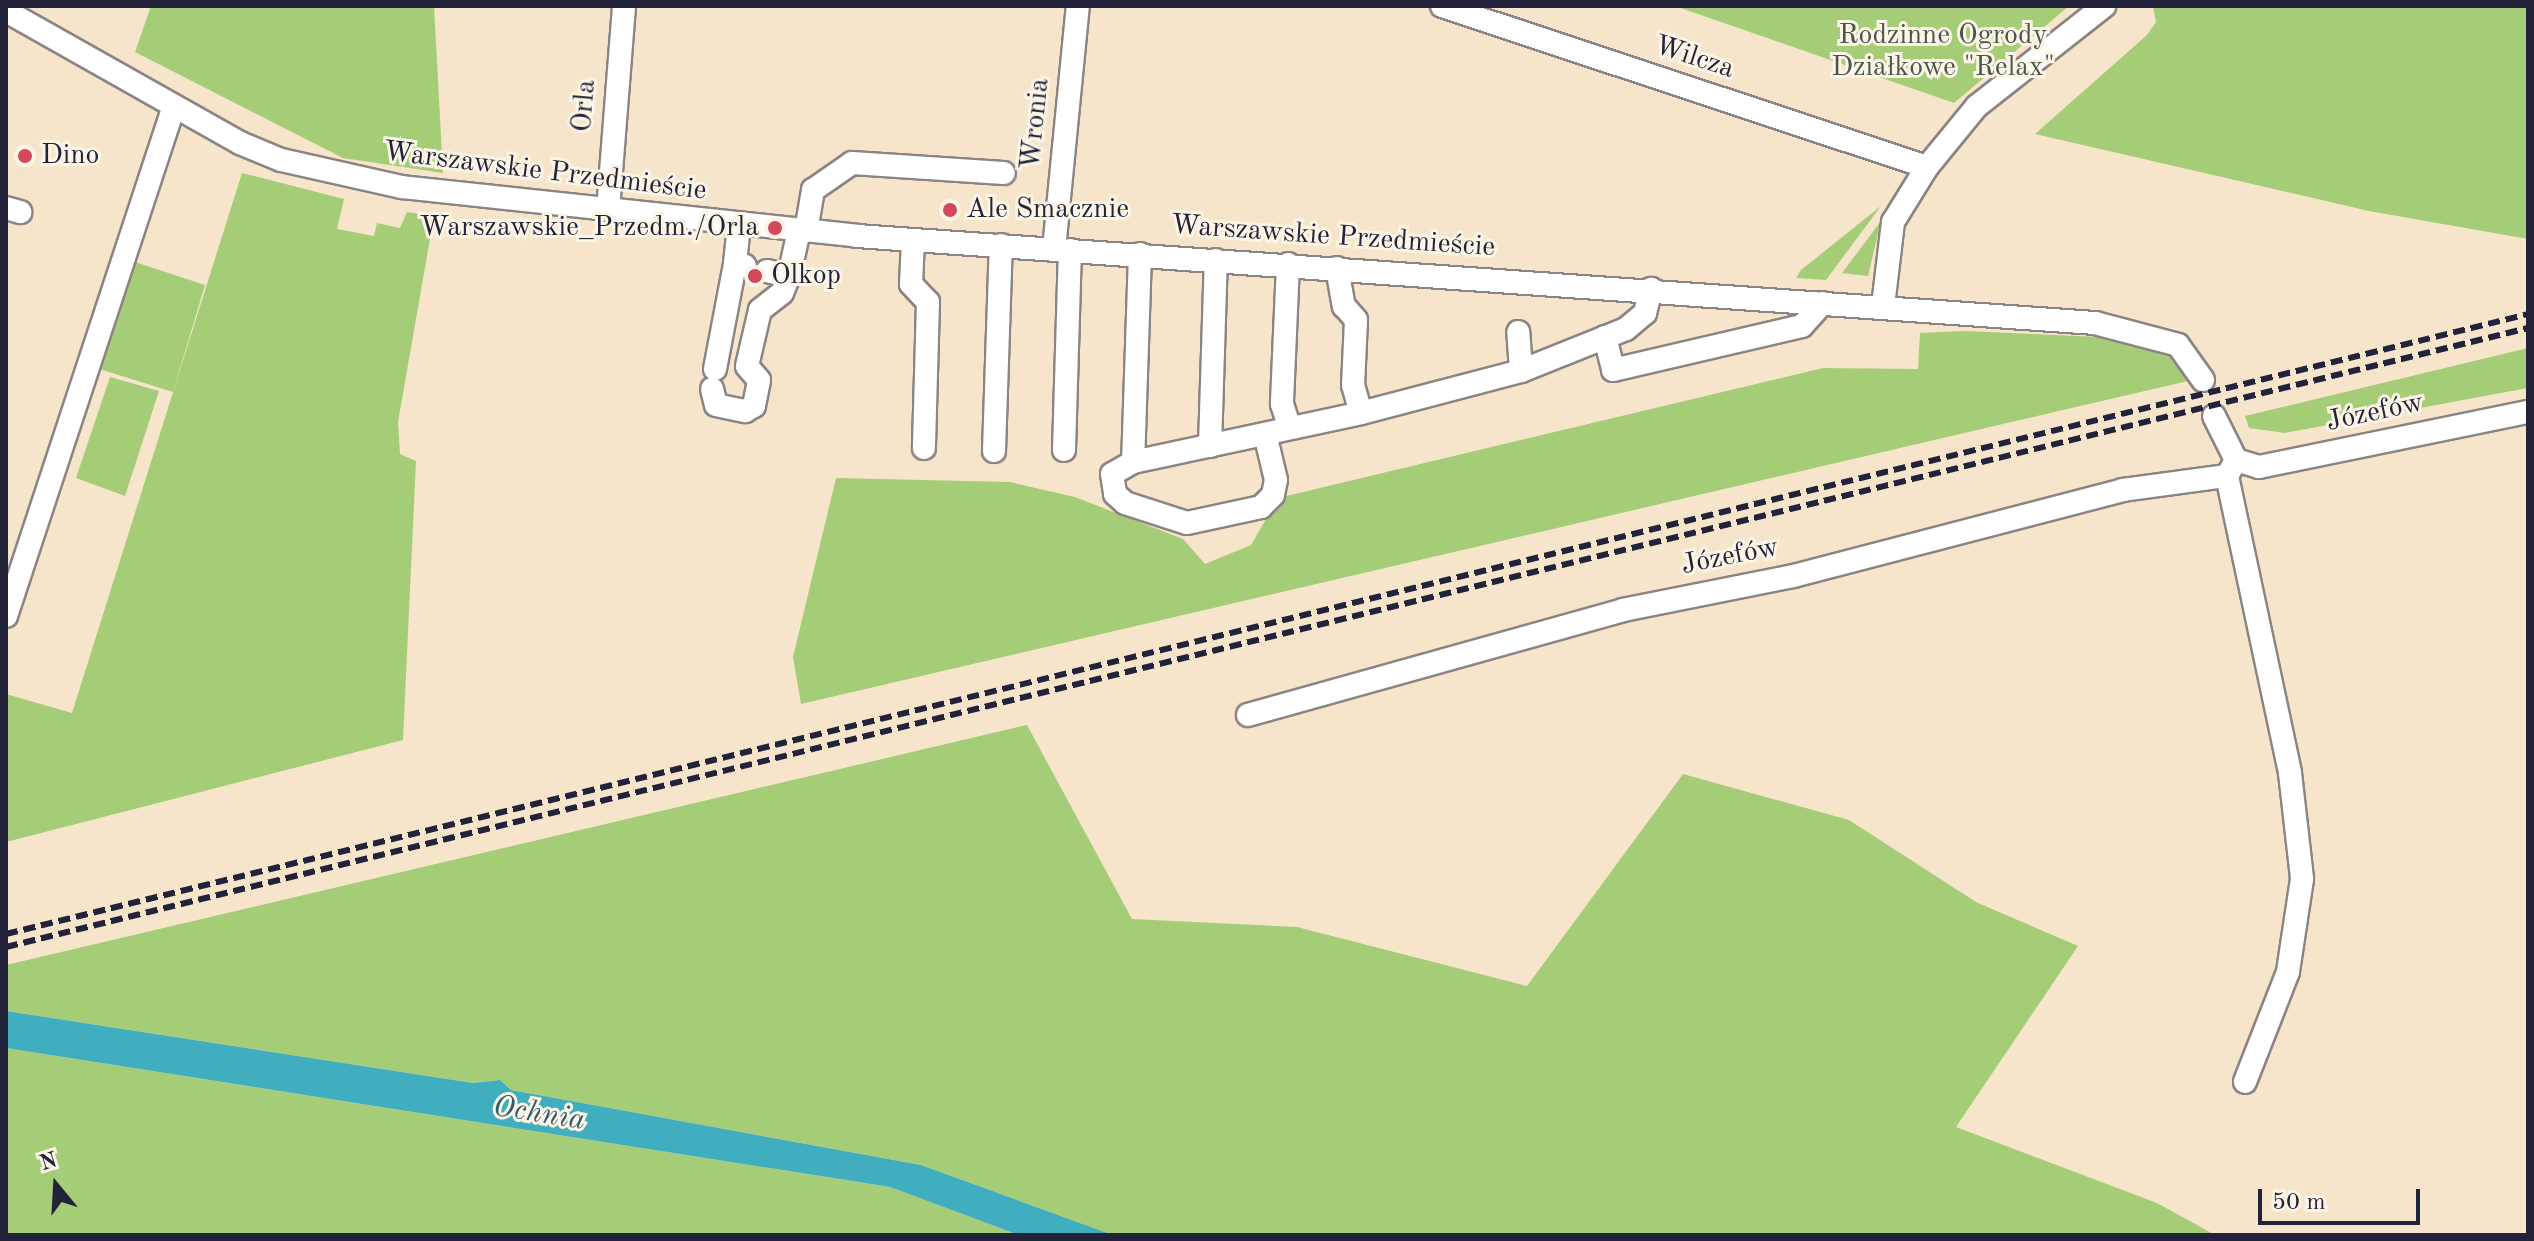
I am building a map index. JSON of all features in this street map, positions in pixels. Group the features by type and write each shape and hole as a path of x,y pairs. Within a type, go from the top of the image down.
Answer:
{"street":[{"name":"Orla","path":"608,210 624,6"},
{"name":"Wronia","path":"1064,450 1062,249 1078,6"},
{"name":"Wilcza","path":"1442,6 1927,167"},
{"path":"2104,6 1977,106 1927,167 1893,222 1883,306 2123,327 2178,345 2203,380"},
{"name":"Warszawskie Przedmieście","path":"8,19 240,143 339,175 608,210 802,231 1883,306"},
{"path":"6,616 174,106"},
{"path":"739,225 759,269 782,293 760,310 747,366 759,380 754,406 745,411 716,405 713,379 759,269 802,231 813,190 852,163 1004,173"},
{"path":"913,240 911,284 928,302 924,448"},
{"path":"994,451 1001,245"},
{"path":"1133,462 1140,254"},
{"path":"1210,446 1216,260"},
{"path":"1288,264 1282,404 1290,428"},
{"path":"1337,268 1344,306 1356,320 1353,385 1361,413"},
{"path":"1265,434 1276,480 1273,495 1261,507 1187,523 1125,503 1115,494 1112,474 1133,462 1361,413 1521,371 1626,329 1645,313 1651,289"},
{"path":"1605,337 1613,370 1802,326 1823,303"},
{"path":"1518,332 1521,371"},
{"name":"Józefów","path":"1248,715 1623,610 1793,576 2123,490 2232,468 2259,467 2528,412"},
{"path":"2214,416 2232,468 2290,773 2302,879 2288,972 2245,1082"}],"green space":[{"path":"151,6 434,6 443,173 343,158 135,52"},
{"name":"Rodzinne Ogrody Działkowe \"Relax\"","path":"1675,6 2069,6 1954,103"},
{"path":"2153,6 2528,6 2528,239 2369,211 2035,134 2147,35 2156,22"},
{"path":"242,173 344,199 337,229 374,236 377,223 400,228 407,212 434,216 398,422 400,454 416,461 403,740 6,842 6,694 72,713"},
{"path":"1881,206 1826,280 1796,278 1801,270"},
{"path":"1881,221 1868,276 1842,273"},
{"path":"129,260 205,285 173,392 93,367"},
{"path":"1965,331 2101,337 2155,348 2177,359 2188,381 801,704 793,657 836,478 1010,482 1075,497 1183,539 1205,564 1251,545 1278,498 1823,368 1918,369 1920,333"},
{"path":"2528,348 2528,388 2285,433 2249,428 2245,416"},
{"path":"110,377 159,391 125,496 76,478"},
{"path":"1027,725 1132,919 1297,927 1527,986 1683,774 1849,820 1976,902 2078,946 1956,1127 2157,1203 2215,1235 1113,1235 921,1165 511,1090 500,1080 473,1083 6,1011 6,965"},
{"path":"6,1048 890,1187 1019,1235 6,1235"}],"water":[{"name":"Ochnia","path":"6,1011 473,1083 500,1080 511,1090 921,1165 1113,1235 1019,1235 890,1187 6,1048"}],"railway":[{"path":"6,934 2528,314"},
{"path":"6,947 2528,328"}],"place":[{"name":"Dino","path":"25,156"},
{"name":"Ale Smacznie","path":"950,210"},
{"name":"Warszawskie_Przedm./Orla","path":"775,228"},
{"name":"Olkop","path":"755,276"}]}
